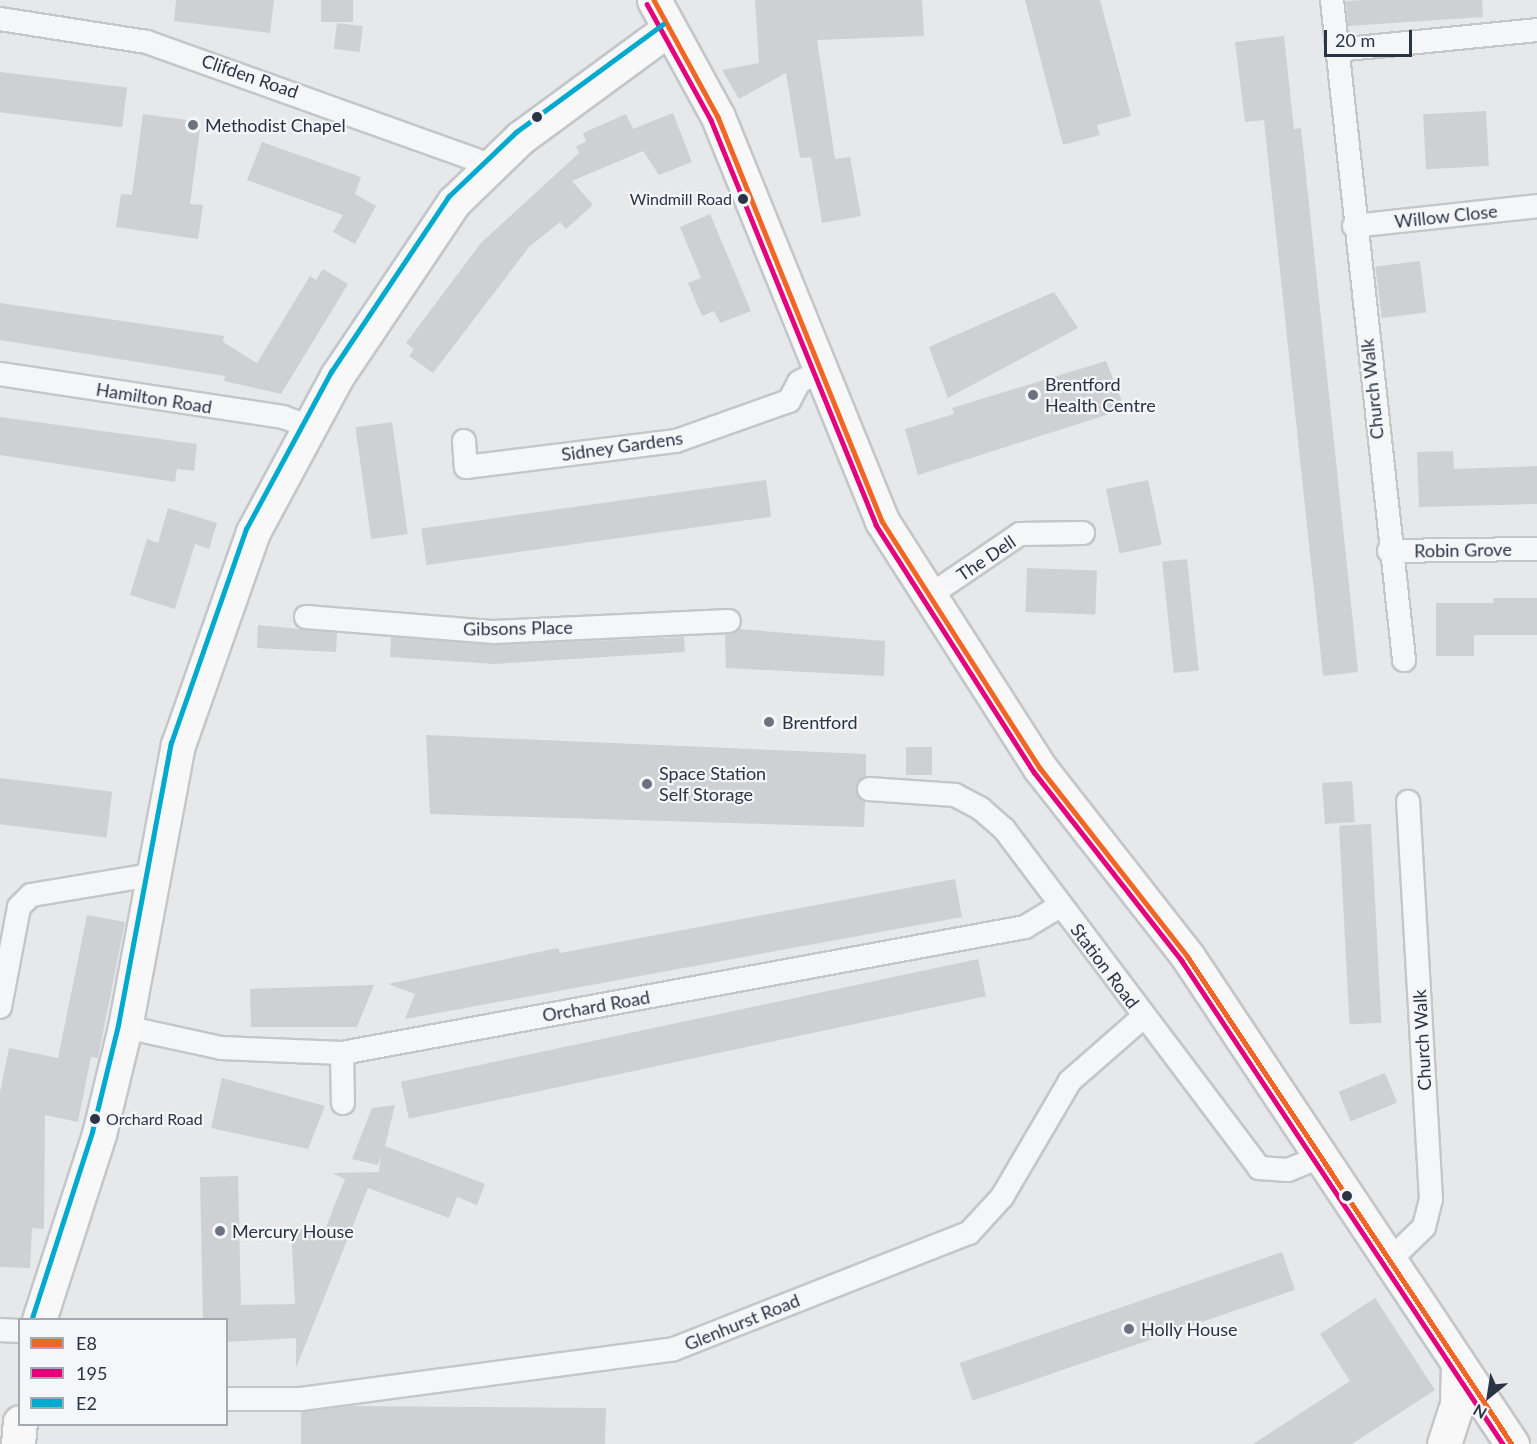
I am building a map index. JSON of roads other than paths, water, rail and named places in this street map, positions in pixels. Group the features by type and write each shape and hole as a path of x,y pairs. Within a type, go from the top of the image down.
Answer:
{"main road":[{"path":"654,0 667,30 718,117 882,521 1040,768 1188,957 1317,1158 1512,1444"},
{"path":"40,1318 99,1134 125,1027 151,875 178,745 211,642 253,532 308,426 442,220 491,165 667,30"},
{"path":"1444,1444 1457,1404 1458,1363"},
{"path":"18,1444 20,1426"}],"street":[{"name":"Church Walk","path":"1332,0 1389,551 1404,660"},
{"name":"Clifden Road","path":"0,19 147,42 491,165"},
{"path":"1337,50 1537,30"},
{"name":"Willow Close","path":"1354,226 1537,206"},
{"name":"Sidney Gardens","path":"464,441 466,466 676,441 789,400 799,381 821,371"},
{"name":"Hamilton Road","path":"0,374 283,417 308,426"},
{"name":"The Dell","path":"929,596 1020,534 1083,533"},
{"name":"Robin Grove","path":"1389,551 1537,549"},
{"name":"Gibsons Place","path":"306,617 494,632 729,621"},
{"name":"Station Road","path":"869,789 955,795 981,809 1004,829 1143,1017 1259,1168 1288,1170 1317,1158"},
{"name":"Church Walk","path":"1388,1262 1424,1227 1431,1199 1408,802"},
{"path":"0,1007 19,907 31,895 151,875"},
{"name":"Orchard Road","path":"125,1027 220,1048 342,1053 1025,927 1060,906"},
{"name":"Glenhurst Road","path":"228,1399 302,1399 674,1349 969,1233 1002,1197 1071,1081 1143,1017"},
{"path":"342,1053 344,1102"},
{"path":"0,1330 18,1331"}],"place":[{"name":"Methodist Chapel","path":"193,125"},
{"name":"Windmill Road","path":"743,199"},
{"name":"Brentford Health Centre","path":"1033,395"},
{"name":"Brentford","path":"769,722"},
{"name":"Space Station Self Storage","path":"647,784"},
{"name":"Orchard Road","path":"95,1119"},
{"name":"Mercury House","path":"220,1231"},
{"name":"Holly House","path":"1129,1329"}]}
